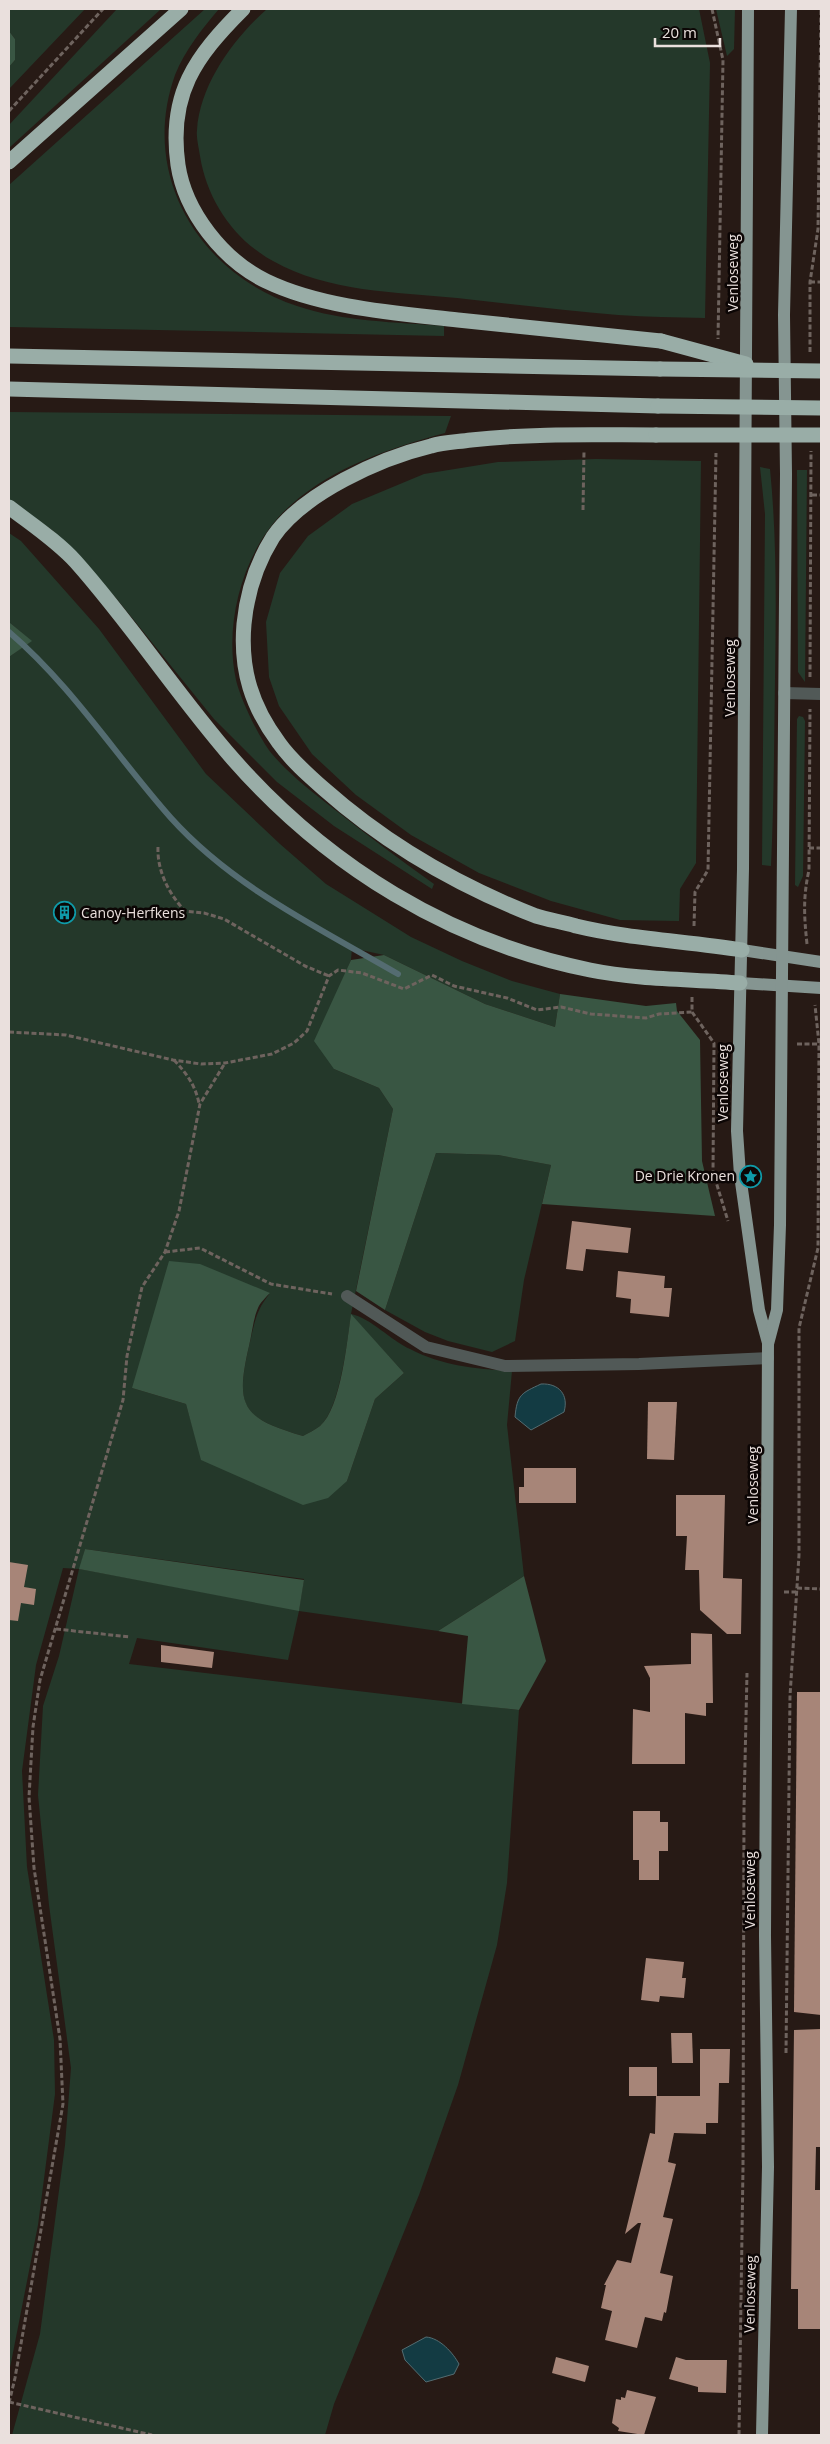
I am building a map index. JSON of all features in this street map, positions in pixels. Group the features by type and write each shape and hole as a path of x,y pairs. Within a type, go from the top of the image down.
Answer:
{"highway":[{"path":"9,162 181,9"},
{"path":"243,9 214,38 200,56 179,104 174,138 180,175 188,198 201,225 226,253 265,281 309,298 403,314 661,341 770,370"},
{"path":"9,356 660,369 770,370 816,366"},
{"path":"9,390 658,406 821,408"},
{"path":"742,950 619,936 539,917 483,893 424,862 375,831 340,803 280,745 260,716 243,666 246,609 255,571 275,535 304,506 342,480 374,465 432,445 506,436 821,434"},
{"path":"9,507 75,561 233,759 275,803 319,843 368,879 421,910 475,936 532,956 592,970 651,977 740,983"}],"main road":[{"name":"Venloseweg","path":"748,9 742,950 737,1112 740,1175 759,1310 768,1344"},
{"name":"Venloseweg","path":"762,2435 768,2167 765,1926 768,1344 778,1301 786,474 784,315 791,9"},
{"path":"742,950 815,962"},
{"path":"740,983 817,989"}],"lane":[{"path":"784,694 816,694"},
{"path":"347,1296 426,1347 505,1366 639,1364 768,1358"}],"path":[{"path":"9,111 103,9"},
{"path":"816,366 810,282 818,229 821,9"},
{"path":"810,282 821,282"},
{"path":"811,448 816,694 809,870 803,896 803,909 815,962"},
{"path":"583,510 584,469"},
{"path":"812,495 821,495"},
{"path":"158,847 158,863 173,898 185,911 204,913 224,919 305,966 329,976"},
{"path":"809,848 821,848"},
{"path":"9,1032 66,1035 173,1060 201,1064 225,1063 272,1054 294,1043 307,1031 329,976 338,970 362,973 404,989 432,975 454,986 506,998 537,1010 561,1007 590,1014 646,1018 659,1014 692,1012"},
{"path":"786,2063 790,1696 799,1555 799,1328 818,1248 820,1044 817,989"},
{"path":"173,1060 188,1076 196,1090 200,1104"},
{"path":"152,2435 9,2402 63,2104 60,2039 34,1868 29,1797 32,1727 40,1680 123,1400 127,1356 142,1287 165,1252 179,1211 200,1104 225,1063"},
{"path":"713,1159 719,1159"},
{"path":"165,1252 200,1248 271,1284 347,1296"},
{"path":"781,1584 781,1592 821,1589"},
{"path":"56,1629 130,1637"}],"green space":[{"path":"9,9 85,9 9,89 9,67 15,60 15,39 9,31"},
{"path":"117,9 161,9 9,148 9,125"},
{"path":"205,9 219,9 189,48 175,75 166,113 165,149 172,184 186,216 206,245 232,271 262,291 297,306 352,318 444,326 444,336 9,327 9,185"},
{"path":"267,9 699,9 710,63 705,318 618,315 362,289 316,279 294,271 259,252 235,230 224,217 216,203 204,172 197,133 205,96 221,63 231,48"},
{"path":"716,9 735,9 734,49 727,56"},
{"path":"9,31 15,39 15,60 9,67"},
{"path":"9,412 451,416 445,433 404,445 364,460 326,479 292,504 262,540 250,561 236,608 233,633 233,657 238,688 256,729 267,748 279,762 318,796 434,884 432,889 334,826 277,782 214,719 116,598 52,530 9,500"},
{"path":"596,459 701,461 696,863 680,889 679,921 620,920 551,901 479,873 411,835 356,795 312,754 279,706 269,677 266,622 280,573 308,536 352,504 424,474 498,462"},
{"path":"760,467 770,469 775,548 776,600 771,866 762,865 765,514"},
{"path":"797,470 807,470 805,682 798,672"},
{"path":"9,533 21,541 99,629 206,774 280,844 326,884 411,937 462,961 512,981 560,994 555,1027 485,1004 384,955 352,948 351,960 334,1000 334,1069 379,1088 393,1109 351,1314 373,1324 403,1345 422,1355 447,1363 473,1368 512,1371 507,1425 524,1576 438,1631 299,1611 288,1660 137,1638 129,1664 519,1710 507,1883 497,1945 458,2085 419,2195 334,2404 325,2435 12,2435 40,2334 65,2145 71,2068 49,1905 38,1795 43,1706 59,1656 79,1569 63,1568 36,1665 22,1771 27,1867 54,2040 55,2094 38,2225 9,2373 9,657 31,641 9,622","holes":["270,1293 261,1306 256,1318 245,1367 244,1397 248,1408 255,1416 283,1430 303,1436 320,1426 327,1417 338,1391 351,1315 404,1373 375,1399 347,1481 202,1460 186,1404 132,1388","85,1549 304,1579 299,1610 80,1569"]},
{"path":"9,622 32,641 9,657"},
{"path":"799,716 803,717 805,721 803,876 798,887 795,885 797,719"},
{"path":"384,955 485,1004 555,1027 560,994 646,1006 676,1003 677,1011 700,1040 702,1161 715,1216 542,1204 551,1165 498,1155 436,1153 385,1310 356,1291 393,1109 379,1088 334,1069 314,1041 351,960"},
{"path":"436,1153 498,1155 551,1165 524,1280 515,1341 492,1352 448,1341 425,1332 385,1310"},
{"path":"169,1261 200,1264 270,1293 260,1304 255,1317 243,1383 244,1397 248,1407 255,1416 267,1423 303,1436 320,1426 327,1417 333,1405 342,1373 351,1314 404,1373 375,1399 347,1481 328,1498 303,1505 201,1460 186,1404 132,1388"},
{"path":"85,1549 304,1580 299,1611 79,1569"},
{"path":"524,1576 546,1661 519,1710 462,1704 468,1636 438,1631"}],"water":[{"path":"541,1384 553,1386 561,1391 565,1400 564,1412 531,1430 515,1417 517,1403 525,1392"},
{"path":"426,2337 441,2343 453,2355 459,2364 454,2374 426,2382 405,2360 402,2350"}],"building":[{"path":"572,1221 631,1228 628,1253 586,1249 583,1271 566,1269"},
{"path":"618,1271 665,1276 664,1288 672,1288 669,1317 630,1313 631,1299 616,1297"},
{"path":"648,1402 677,1402 674,1460 647,1459"},
{"path":"524,1468 576,1468 576,1503 519,1503 519,1487 524,1487"},
{"path":"676,1495 725,1495 723,1578 742,1579 741,1634 727,1634 700,1610 699,1570 685,1570 687,1536 676,1536"},
{"path":"9,1562 28,1565 24,1587 36,1589 34,1605 21,1603 18,1621 9,1620"},
{"path":"691,1633 712,1634 713,1703 706,1703 706,1716 685,1713 685,1764 632,1764 633,1709 650,1712 650,1678 644,1666 691,1664"},
{"path":"161,1645 214,1652 212,1668 161,1662"},
{"path":"797,1692 821,1692 821,2015 794,2012"},
{"path":"633,1811 660,1811 660,1822 668,1822 668,1851 659,1851 659,1880 639,1880 639,1860 633,1860"},
{"path":"646,1958 684,1962 682,1978 686,1978 684,1998 660,1996 659,2002 641,2000"},
{"path":"821,2029 821,2147 816,2147 815,2190 821,2190 821,2329 798,2329 798,2289 791,2289 794,2030"},
{"path":"671,2033 692,2033 693,2063 672,2063"},
{"path":"700,2049 730,2049 729,2083 719,2083 718,2123 706,2123 706,2134 674,2133 668,2162 676,2164 663,2217 673,2219 660,2273 673,2276 666,2313 664,2312 662,2321 645,2317 637,2348 605,2340 612,2311 601,2308 606,2285 604,2285 617,2260 631,2263 641,2223 638,2223 625,2234 650,2133 655,2134 656,2096 629,2096 629,2067 657,2067 657,2096 700,2096"},
{"path":"556,2357 589,2366 585,2382 552,2373"},
{"path":"676,2357 686,2360 727,2360 726,2393 698,2392 698,2387 669,2379"},
{"path":"627,2390 656,2397 644,2435 618,2431 619,2428 612,2423 616,2399 621,2400 621,2397 625,2398"}],"waterway":[{"path":"9,632 53,675 171,818 195,843 249,886 278,905 398,974"}],"place":[{"name":"Canoy-Herfkens","path":"65,913"},
{"name":"De Drie Kronen","path":"751,1176"}]}
